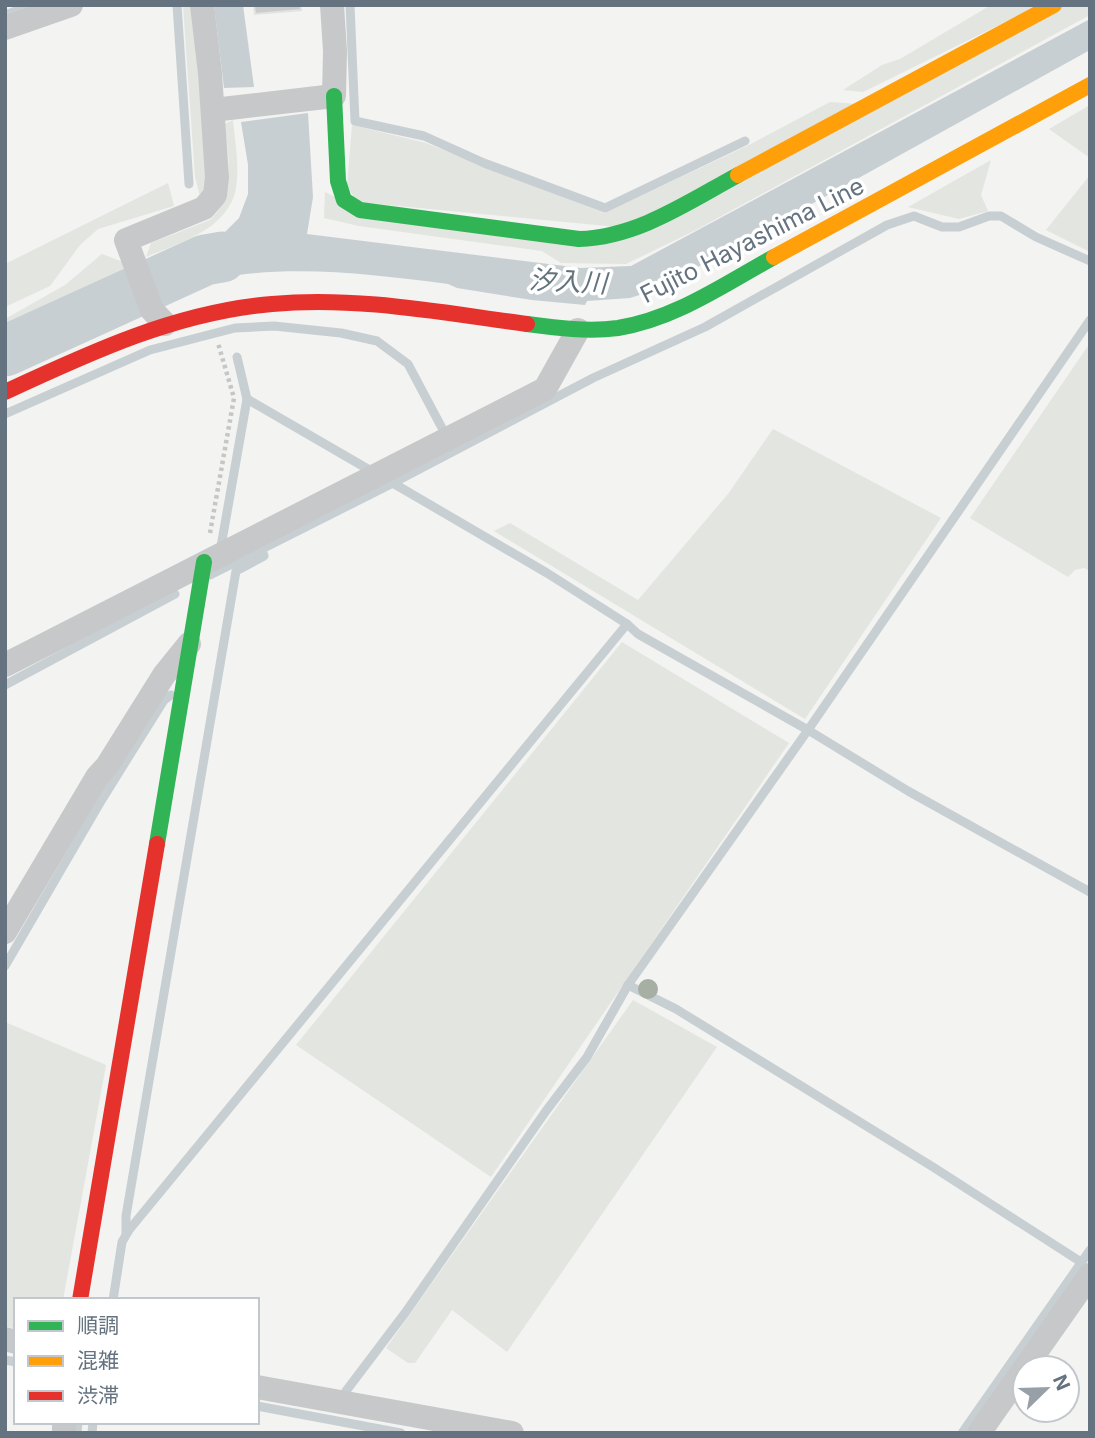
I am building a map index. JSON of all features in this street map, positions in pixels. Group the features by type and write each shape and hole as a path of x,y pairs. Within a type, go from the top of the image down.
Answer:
{"street":[{"path":"5,28 71,5"},
{"path":"159,317 126,240 204,208 215,195 217,177 213,110 202,5"},
{"path":"332,5 338,181 344,200 360,210 579,239 605,239 626,234 1054,5"},
{"name":"Fujito Hayashima Line","path":"5,392 127,336 159,317 268,303 366,304 578,330 634,325 678,310 1090,85"},
{"path":"213,110 334,96"},
{"path":"5,665 545,389 578,330"},
{"path":"80,1298 192,640 215,556"},
{"path":"5,932 97,777 107,766 164,676 192,640"},
{"path":"979,1433 1085,1282"},
{"path":"259,1387 512,1433"}],"path":[{"path":"215,556 234,398 217,338"}],"shaded area":[{"path":"183,5 193,5 207,164 205,190 200,196 195,177"},
{"path":"991,5 1040,5 863,92 843,90 882,65 900,59"},
{"path":"1063,5 1090,5 1090,15 694,231 626,264 561,263 542,251 359,226 324,218 325,192 337,198 591,244"},
{"path":"830,102 858,104 627,228 357,202 347,186 352,125 426,143 604,213 749,145"},
{"path":"1090,105 1090,158 1049,129"},
{"path":"233,120 237,179 234,196 228,208 220,218 197,235 146,257 151,243 210,220 219,210 229,175 225,124"},
{"path":"991,160 981,195 988,211 959,219 908,207"},
{"path":"1090,175 1090,252 1046,230"},
{"path":"168,183 174,206 98,229 80,245 50,286 5,307 5,264"},
{"path":"102,254 123,262 130,281 5,339 5,319 65,285"},
{"path":"1090,343 1090,571 1084,568 1075,570 1068,577 970,518"},
{"path":"773,429 941,518 805,719 494,531 510,523 638,600 728,494"},
{"path":"622,642 789,743 491,1177 296,1045"},
{"path":"633,1000 717,1047 507,1352 452,1310 415,1363 408,1363 386,1348"},
{"path":"5,1022 106,1065 63,1298 14,1298 14,1328 5,1326"}],"water":[{"path":"214,5 243,5 254,87 224,88"},
{"path":"1090,19 1090,50 658,289 630,298 587,301 585,305 532,300 457,288 448,284 303,271 231,276 161,294 152,269 220,237 239,218 248,194 248,165 241,122 308,113 313,197 307,234 581,268 631,266"}],"building":[{"path":"254,5 300,5 301,10 255,14"}],"waterway":[{"path":"5,15 32,5"},
{"path":"177,5 189,184"},
{"path":"350,5 355,121 424,136 484,163 605,208 745,141"},
{"path":"210,575 593,378 705,327 887,225 914,216 942,227 959,227 989,216 1001,216 1036,237 1090,261"},
{"name":"汐入川","path":"5,351 205,260 222,257"},
{"path":"346,1391 405,1313 546,1111 587,1057 628,985 808,730 1090,320"},
{"path":"5,414 150,350 235,328 274,326 341,333 377,341 408,364 442,428"},
{"path":"220,552 247,399 237,357"},
{"path":"247,399 373,472"},
{"path":"391,482 547,573 627,624 638,634 808,730 908,791 1090,892"},
{"path":"126,1234 126,1216 236,571 264,556 262,550"},
{"path":"5,685 175,594"},
{"path":"113,1298 122,1242 129,1230 627,624"},
{"path":"5,966 101,801 164,700 171,695"},
{"path":"628,985 676,1009 933,1167 1081,1262 1089,1276"},
{"path":"962,1433 1090,1250"},
{"path":"5,1360 14,1362"},
{"path":"259,1406 401,1433"},
{"path":"77,1433 78,1424"},
{"path":"92,1433 93,1424"}],"traffic: fast":[{"path":"334,96 338,181 344,200 360,210 579,239 601,237 622,232 662,216 738,175"},
{"path":"527,324 595,330 639,323 679,309 774,257"},
{"path":"157,844 204,562"}],"traffic: slow":[{"path":"738,175 1054,5"},
{"path":"774,257 1090,85"}],"traffic: jam":[{"path":"5,392 135,336 237,308 336,302 527,324"},
{"path":"80,1298 157,844"}]}
